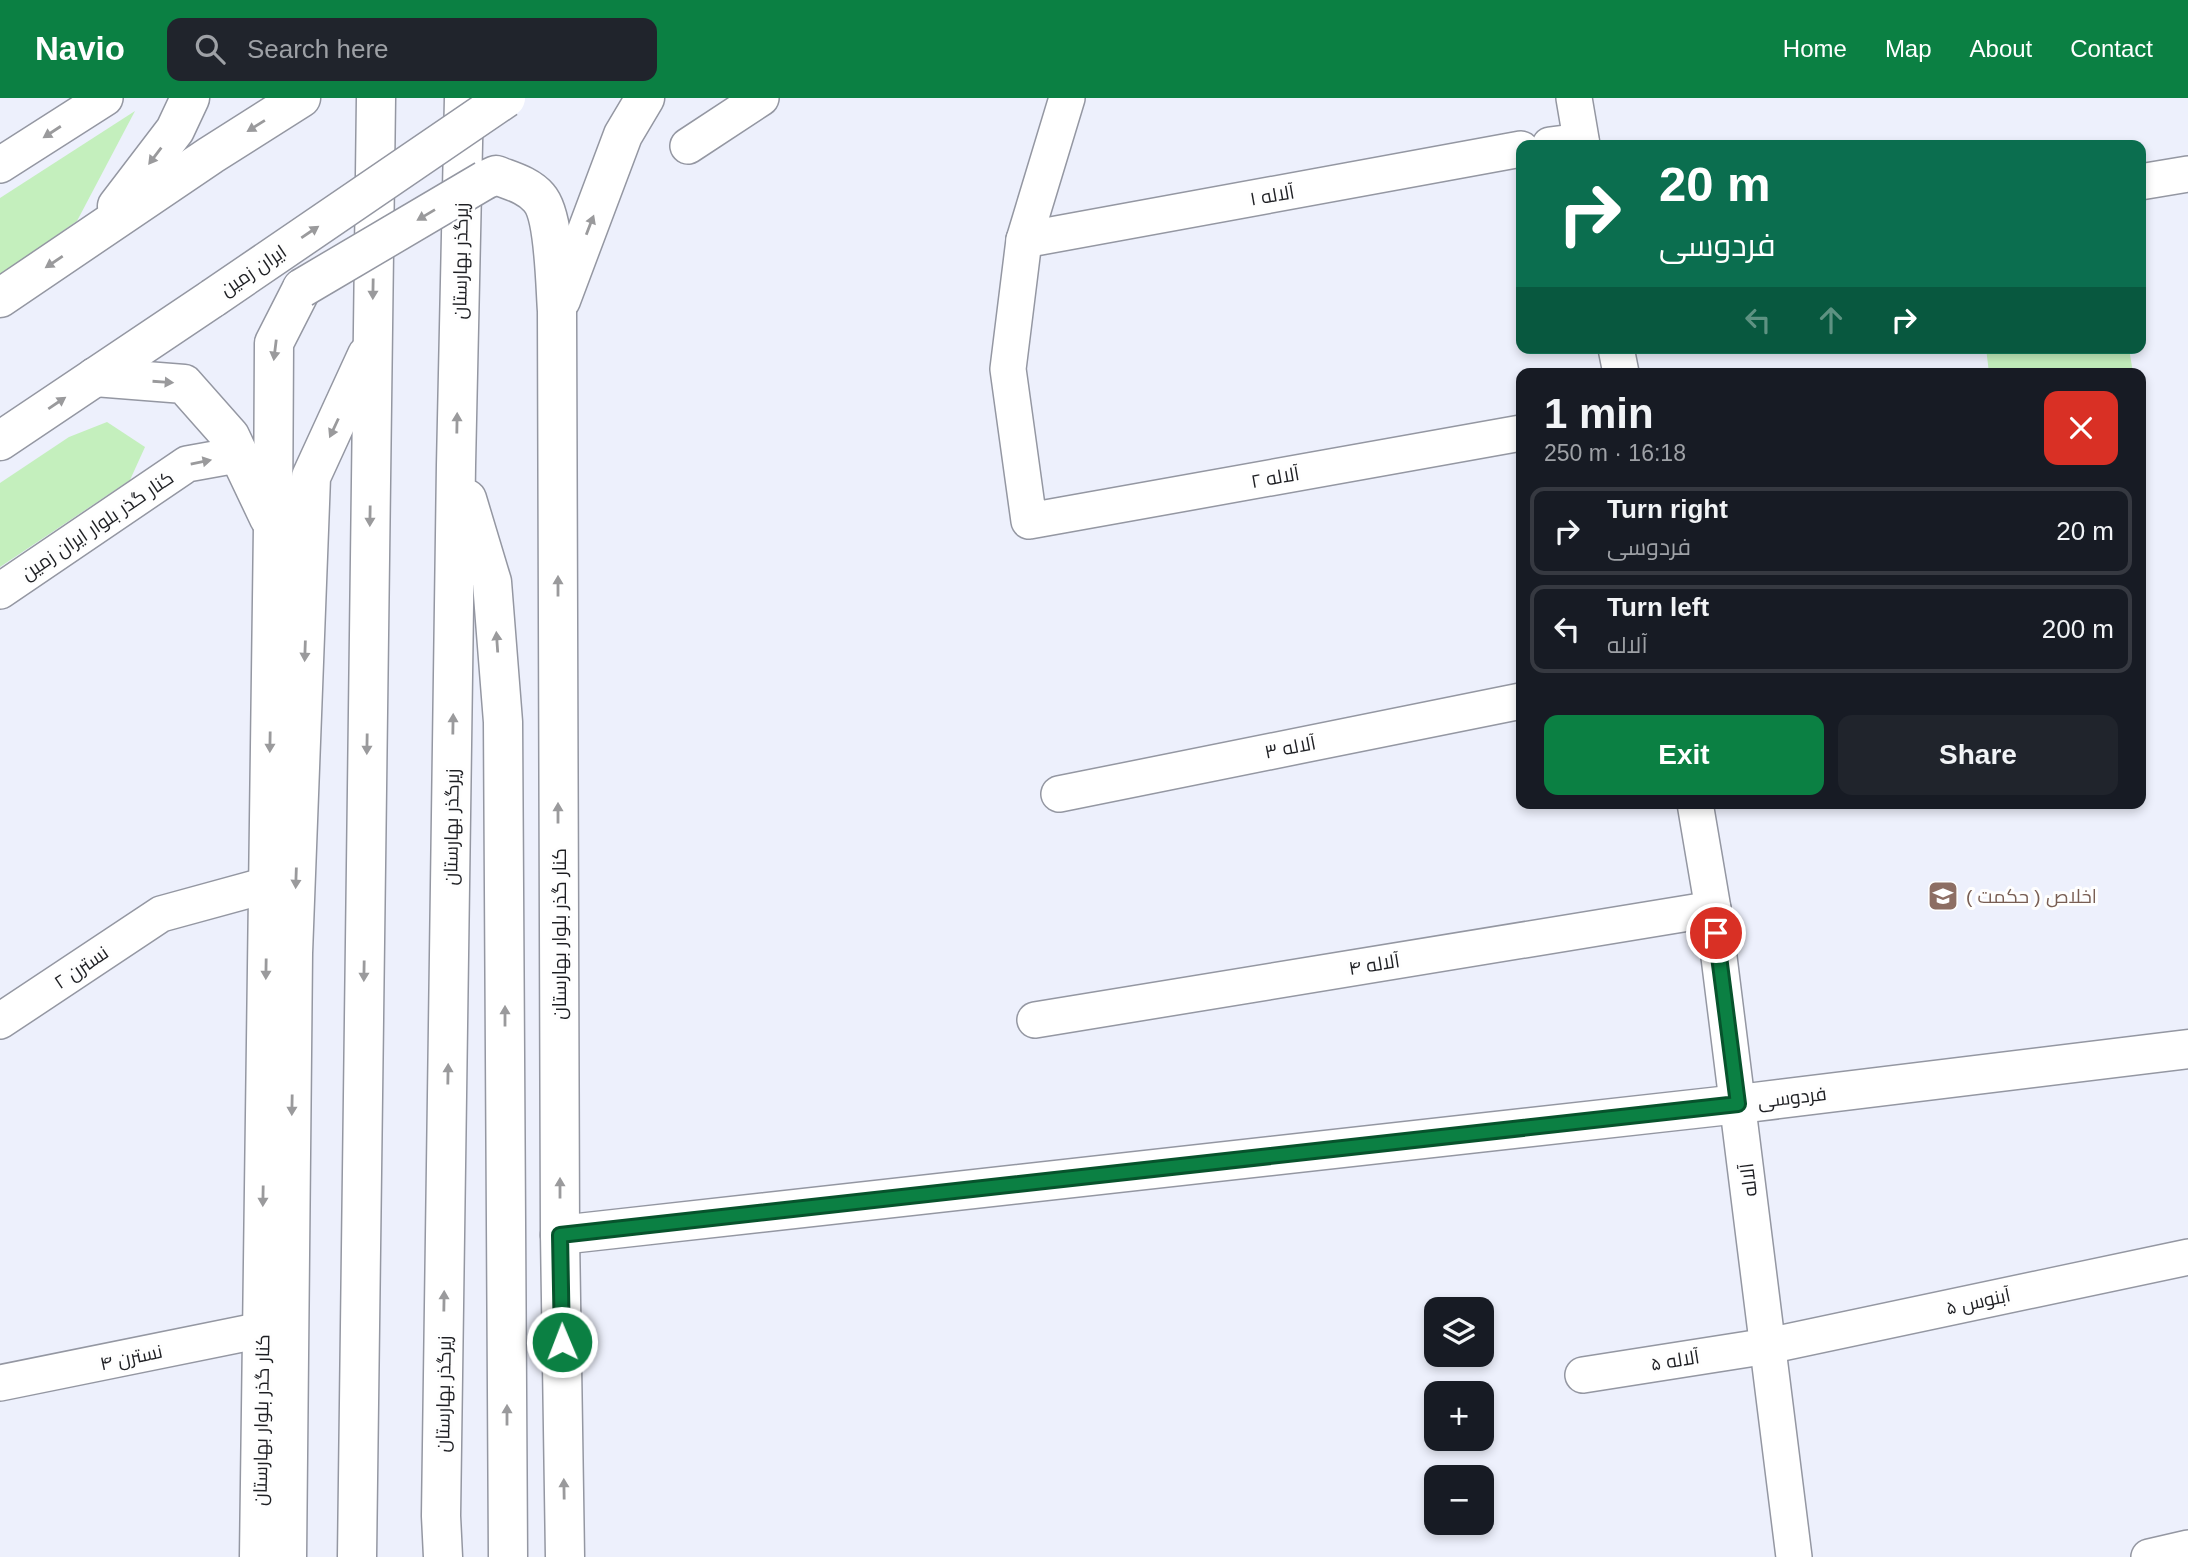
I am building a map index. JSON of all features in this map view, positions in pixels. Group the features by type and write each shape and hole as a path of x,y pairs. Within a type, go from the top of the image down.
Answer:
{"main road":[{"path":"98,232 175,130 190,98"},
{"path":"0,298 211,155 301,98"},
{"path":"357,1557 376,98"},
{"name":"زیرگذر بهارستان","path":"443,1557 441,1516 456,465 464,98"},
{"name":"ایران زمین","path":"0,441 506,98"},
{"path":"557,311 623,135 645,98"},
{"name":"کنار گذر بلوار بهارستان","path":"259,1557 274,343 302,288 496,175 521,184 541,199 551,232 557,311 560,1235 565,1557"},
{"path":"287,1557 293,953 311,477 372,344"},
{"path":"95,377 184,384 230,436 273,526"},
{"path":"456,465 492,582 503,722 508,1557"},
{"name":"فردوسی","path":"560,1235 1738,1104 2188,1049"}],"street":[{"path":"0,165 105,98"},
{"path":"688,146 761,98"},
{"path":"1024,240 1067,98"},
{"path":"1571,140 1574,98"},
{"name":"آلاله ۱","path":"1024,240 1516,150"},
{"path":"2146,181 2188,174"},
{"name":"آلاله ۲","path":"1024,240 1008,369 1029,521 1516,434"},
{"name":"کنار گذر بلوار ایران زمین","path":"0,591 187,464 237,455"},
{"name":"آلاله ۳","path":"1059,794 1516,702"},
{"name":"آلاله","path":"1696,809 1713,909 1794,1557"},
{"name":"نسترن ۲","path":"0,1021 161,914 267,885"},
{"name":"آلاله ۴","path":"1035,1020 1713,909"},
{"name":"آبنوس ۵","path":"1768,1346 2188,1257"},
{"name":"نسترن ۴","path":"0,1383 262,1330"},
{"name":"آلاله ۵","path":"1583,1375 1768,1346"},
{"path":"2148,1557 2188,1548"}],"green space":[{"path":"135,111 77,221 0,275 0,198"},
{"path":"1987,354 2130,354 2132,368 1988,368"},
{"path":"107,422 145,447 130,480 0,567 0,483 69,437"}],"place":[{"name":"اخلاص ( حکمت )","path":"1943,896"}],"route":[{"path":"562,1342 560,1235 1738,1104 1716,933"}]}
